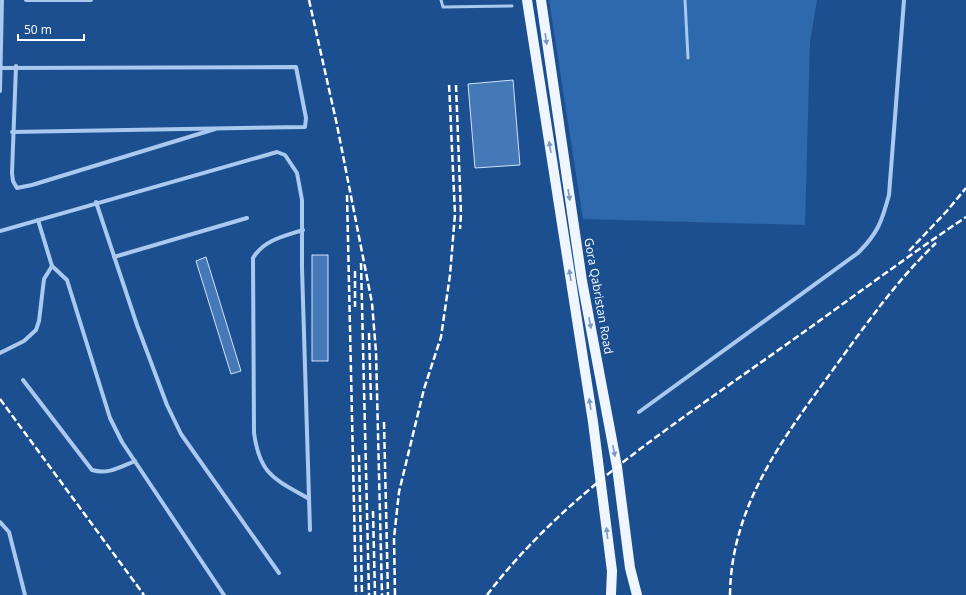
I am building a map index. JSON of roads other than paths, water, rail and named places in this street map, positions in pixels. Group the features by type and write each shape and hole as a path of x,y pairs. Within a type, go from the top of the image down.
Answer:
{"main road":[{"name":"Gora Qabristan Road","path":"527,0 593,422 612,571 611,595"},
{"name":"Gora Qabristan Road","path":"541,0 582,282 618,467 630,568 637,595"},
{"path":"630,568 631,595"},
{"path":"612,571 617,595"}],"street":[{"path":"0,91 2,0"},
{"path":"26,0 91,0"},
{"path":"640,412 858,253 873,237 883,218 889,195 904,0"},
{"path":"1,68 16,66 296,67 306,112 305,127 221,127 12,132"},
{"path":"16,66 12,132 12,173 13,181 17,188 32,185 221,127"},
{"path":"0,231 96,202 276,152 285,155 297,173 302,200 302,268 310,530"},
{"path":"96,202 137,325 168,404 182,434 279,573"},
{"path":"114,257 247,218"},
{"path":"38,220 52,266 68,280 110,418 122,442 134,461 224,595"},
{"path":"303,230 280,237 267,244 259,249 253,258 254,433 257,452 265,469 272,477 309,499"},
{"path":"0,353 24,342 36,330 39,321 44,279 52,266"},
{"path":"23,380 92,470 109,472 134,461"},
{"path":"2,523 9,532 25,595"}],"lane":[{"path":"441,0 443,8 454,9 512,6"},
{"path":"685,0 688,58"}],"railway":[{"path":"309,0 337,125 372,303 376,352 382,595"},
{"path":"395,595 394,538 399,492 424,389 441,337 450,275 455,214 449,83"},
{"path":"456,85 461,214 460,229"},
{"path":"909,251 946,212 966,188"},
{"path":"347,195 356,595"},
{"path":"487,595 516,560 547,528 614,469 650,441 966,217"},
{"path":"730,595 733,561 740,529 766,470 801,414 874,314 922,256 936,243"},
{"path":"361,263 369,595"},
{"path":"355,271 355,307"},
{"path":"369,333 371,401"},
{"path":"0,399 144,595"},
{"path":"384,422 388,595"},
{"path":"359,455 362,595"},
{"path":"373,511 375,595"}]}
